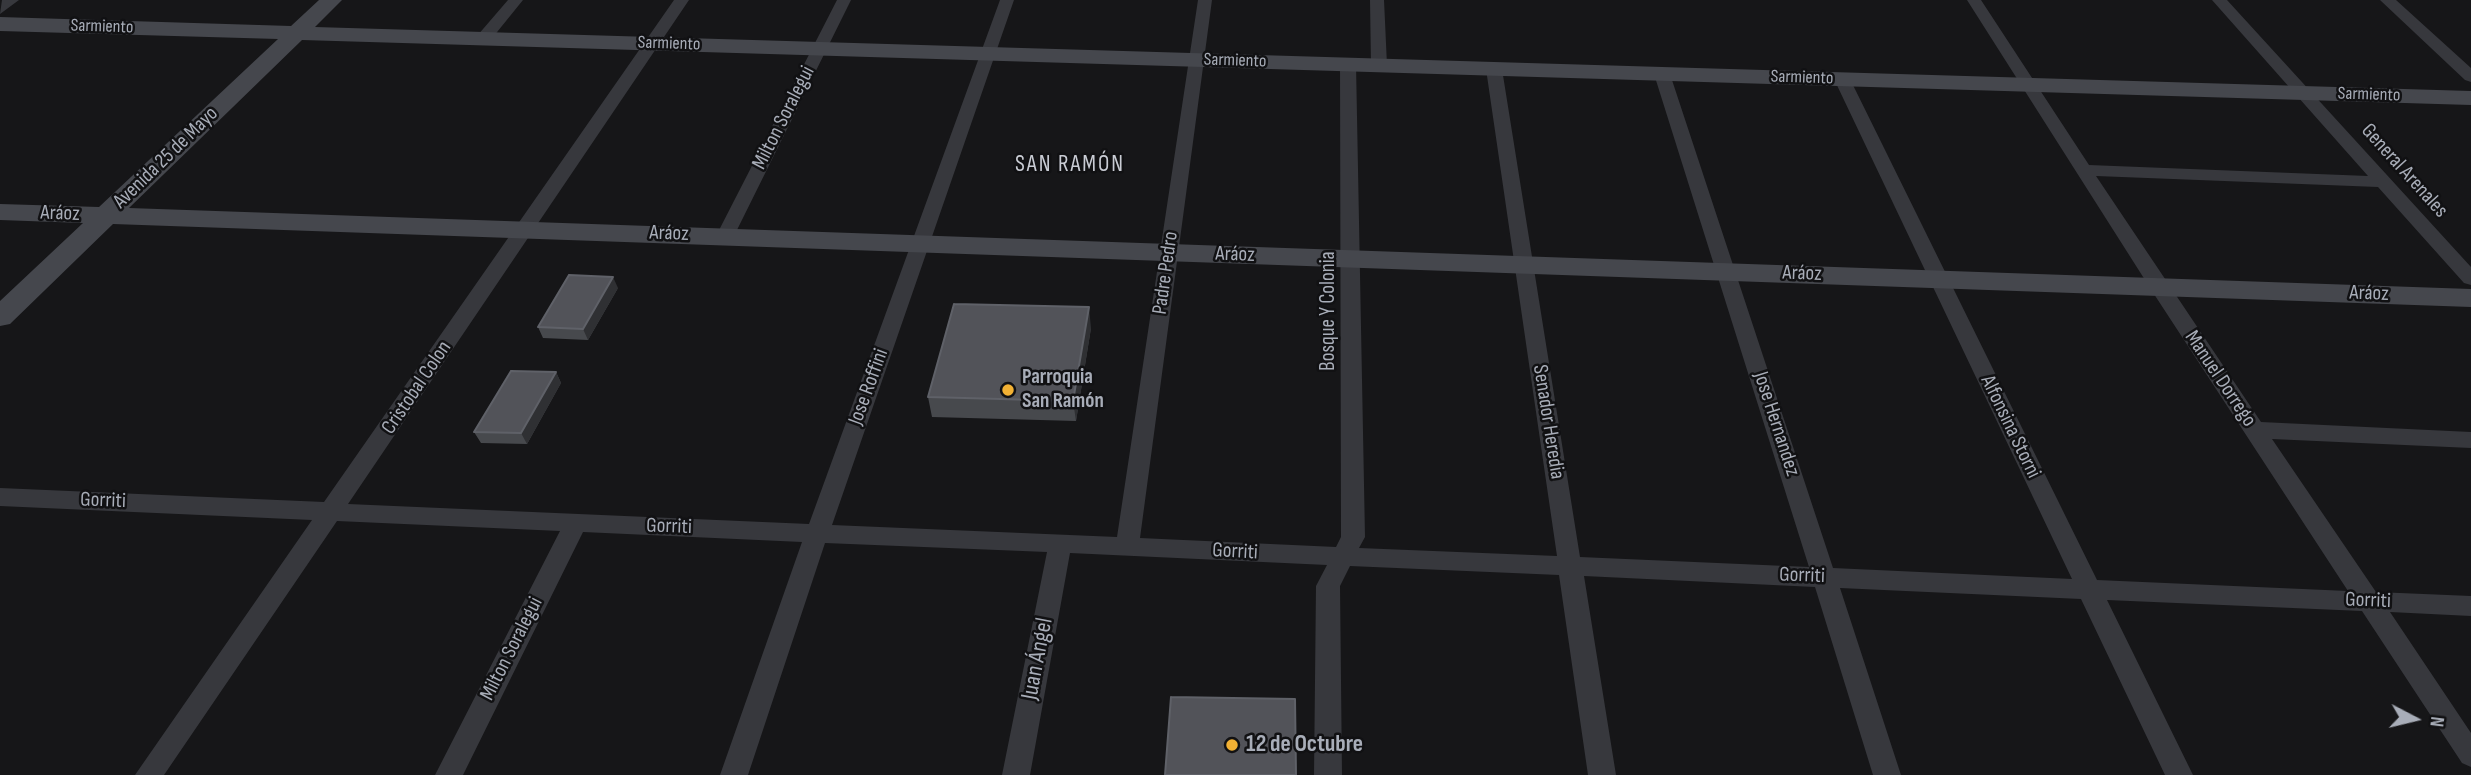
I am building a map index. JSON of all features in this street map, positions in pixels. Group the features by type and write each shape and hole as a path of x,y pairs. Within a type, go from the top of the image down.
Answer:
{"street":[{"path":"0,9 12,0"},
{"name":"Avenida 25 de Mayo","path":"0,317 331,0"},
{"path":"483,39 516,0"},
{"name":"Cristobal Colon","path":"149,775 682,0"},
{"name":"Milton Soralegui","path":"725,236 844,0"},
{"name":"Jose Roffini","path":"734,775 817,533 1007,0"},
{"name":"Padre Pedro","path":"1127,547 1205,0"},
{"path":"1377,0 1378,65"},
{"name":"Manuel Dorrego","path":"1974,0 2159,287 2471,755"},
{"name":"General Arenales","path":"2219,0 2471,279"},
{"path":"2388,0 2471,77"},
{"name":"Sarmiento","path":"0,24 2471,98"},
{"name":"Bosque Y Colonia","path":"1345,556 1353,537 1349,64"},
{"name":"Senador Heredia","path":"1494,69 1602,775"},
{"name":"Jose Hernandez","path":"1662,74 1886,775"},
{"name":"Alfonsina Storni","path":"1842,79 2179,775"},
{"path":"2084,170 2383,182"},
{"name":"Aráoz","path":"0,212 2471,298"},
{"path":"2254,430 2471,440"},
{"name":"Gorriti","path":"0,497 2471,606"},
{"name":"Milton Soralegui","path":"449,775 575,524"},
{"name":"Juan Ángel","path":"1016,775 1060,544"},
{"path":"1328,775 1328,586 1345,556"}],"building":[{"path":"569,275 613,277 583,329 538,327"},
{"path":"954,304 1089,307 1073,401 928,397"},
{"path":"511,371 556,372 521,433 474,432"},
{"name":"12 de Octubre","path":"1171,697 1295,699 1296,775 1165,775"}],"place":[{"name":"Parroquia San Ramón","path":"1008,390"},
{"name":"12 de Octubre","path":"1232,745"}],"district":[{"name":"SAN RAMÓN","path":"1070,165"}]}
